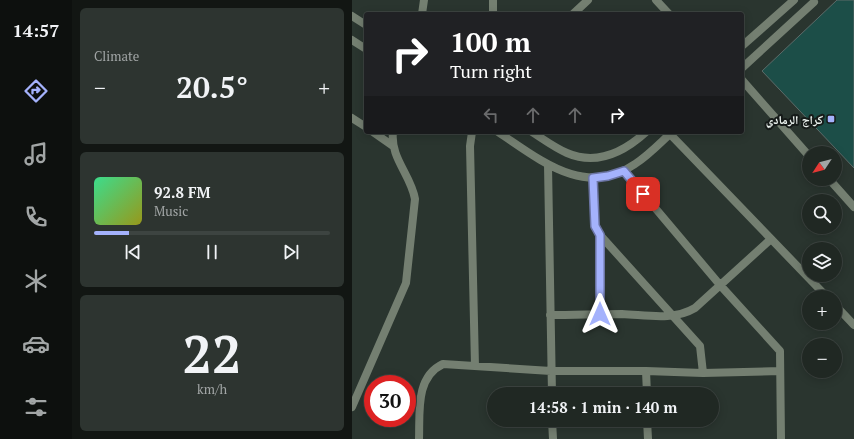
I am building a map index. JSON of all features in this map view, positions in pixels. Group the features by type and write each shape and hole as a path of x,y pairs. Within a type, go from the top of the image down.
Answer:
{"street":[{"path":"422,12 424,0"},
{"path":"493,0 493,12"},
{"path":"575,12 588,0"},
{"path":"656,0 667,12"},
{"path":"744,44 794,0"},
{"path":"744,66 814,2"},
{"path":"352,16 364,24"},
{"path":"352,40 364,48"},
{"path":"744,82 802,148"},
{"path":"352,118 364,126"},
{"path":"376,134 393,146"},
{"path":"352,407 406,283 415,199 413,190 396,155 393,146 393,134"},
{"path":"472,134 470,146 474,366"},
{"path":"501,134 548,165 562,172 593,178 608,176 624,171 645,156 670,134"},
{"path":"535,134 567,153 592,158 618,152 628,147 644,134"},
{"path":"672,134 820,290"},
{"path":"548,165 552,387"},
{"path":"624,171 720,286 780,351 781,439"},
{"path":"593,178 595,226 600,235 700,346 703,373"},
{"path":"835,186 854,207"},
{"path":"600,235 600,314"},
{"path":"550,315 673,315 686,313 695,308 771,239"},
{"path":"842,313 854,325"},
{"path":"419,439 422,391 429,374 443,364 551,372 780,372"},
{"path":"646,371 647,387"},
{"path":"552,427 553,439"},
{"path":"647,427 648,439"}],"building":[{"name":"كراج الرمادي","path":"837,0 854,0 854,168 842,155 842,146 833,146 762,71"}],"place":[{"name":"كراج الرمادي","path":"831,119"}],"route":[{"path":"600,314 600,235 595,226 593,178 608,176 624,171 643,194"}]}
